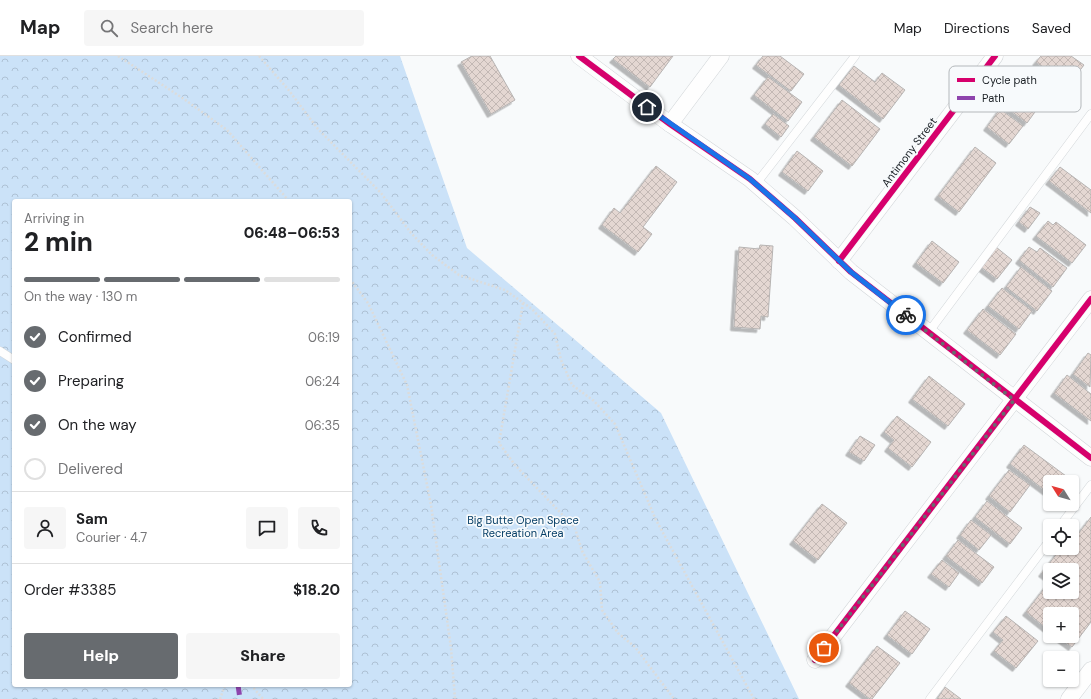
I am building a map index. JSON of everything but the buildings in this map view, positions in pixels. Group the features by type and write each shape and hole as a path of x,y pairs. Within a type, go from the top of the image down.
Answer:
{"street":[{"path":"579,56 670,124 756,184 795,218 839,261 928,333 1091,458"},
{"path":"670,124 721,56"},
{"name":"Antimony Street","path":"987,66 995,56"},
{"name":"Antimony Street","path":"839,261 952,112"},
{"path":"815,660 1091,299"},
{"path":"1069,699 1091,670"}],"lane":[{"path":"756,184 855,56"},
{"path":"928,333 1091,114"},
{"path":"0,351 12,359"},
{"path":"1065,519 1091,485"},
{"path":"930,699 1043,549"}],"path":[{"path":"118,56 184,99 227,130 287,199"},
{"path":"259,56 287,88 318,129 381,193 412,233 432,255 459,275 505,290 523,303 555,334 561,360 572,385 594,401 615,424 656,520 754,699"},
{"path":"352,282 368,303 407,385 432,513 451,648 455,699"},
{"path":"523,303 499,443 515,465 575,528 582,551 600,582 602,610 618,632 635,648 674,699"},
{"path":"220,699 224,687"},
{"path":"253,687 263,699"}],"green space":[{"name":"Big Butte Open Space Recreation Area","path":"0,56 400,56 467,248 661,413 799,699 0,699"}],"marked path":[{"path":"238,687 240,699"}],"cycle path":[{"path":"579,56 670,124 750,179 795,218 851,272 1091,458"},
{"path":"987,66 995,56"},
{"path":"839,261 952,112"},
{"path":"815,660 1091,299"}],"way so far":[{"path":"824,648 1014,400 906,315"}],"route":[{"path":"647,107 750,179 795,218 851,272 906,315"}]}
